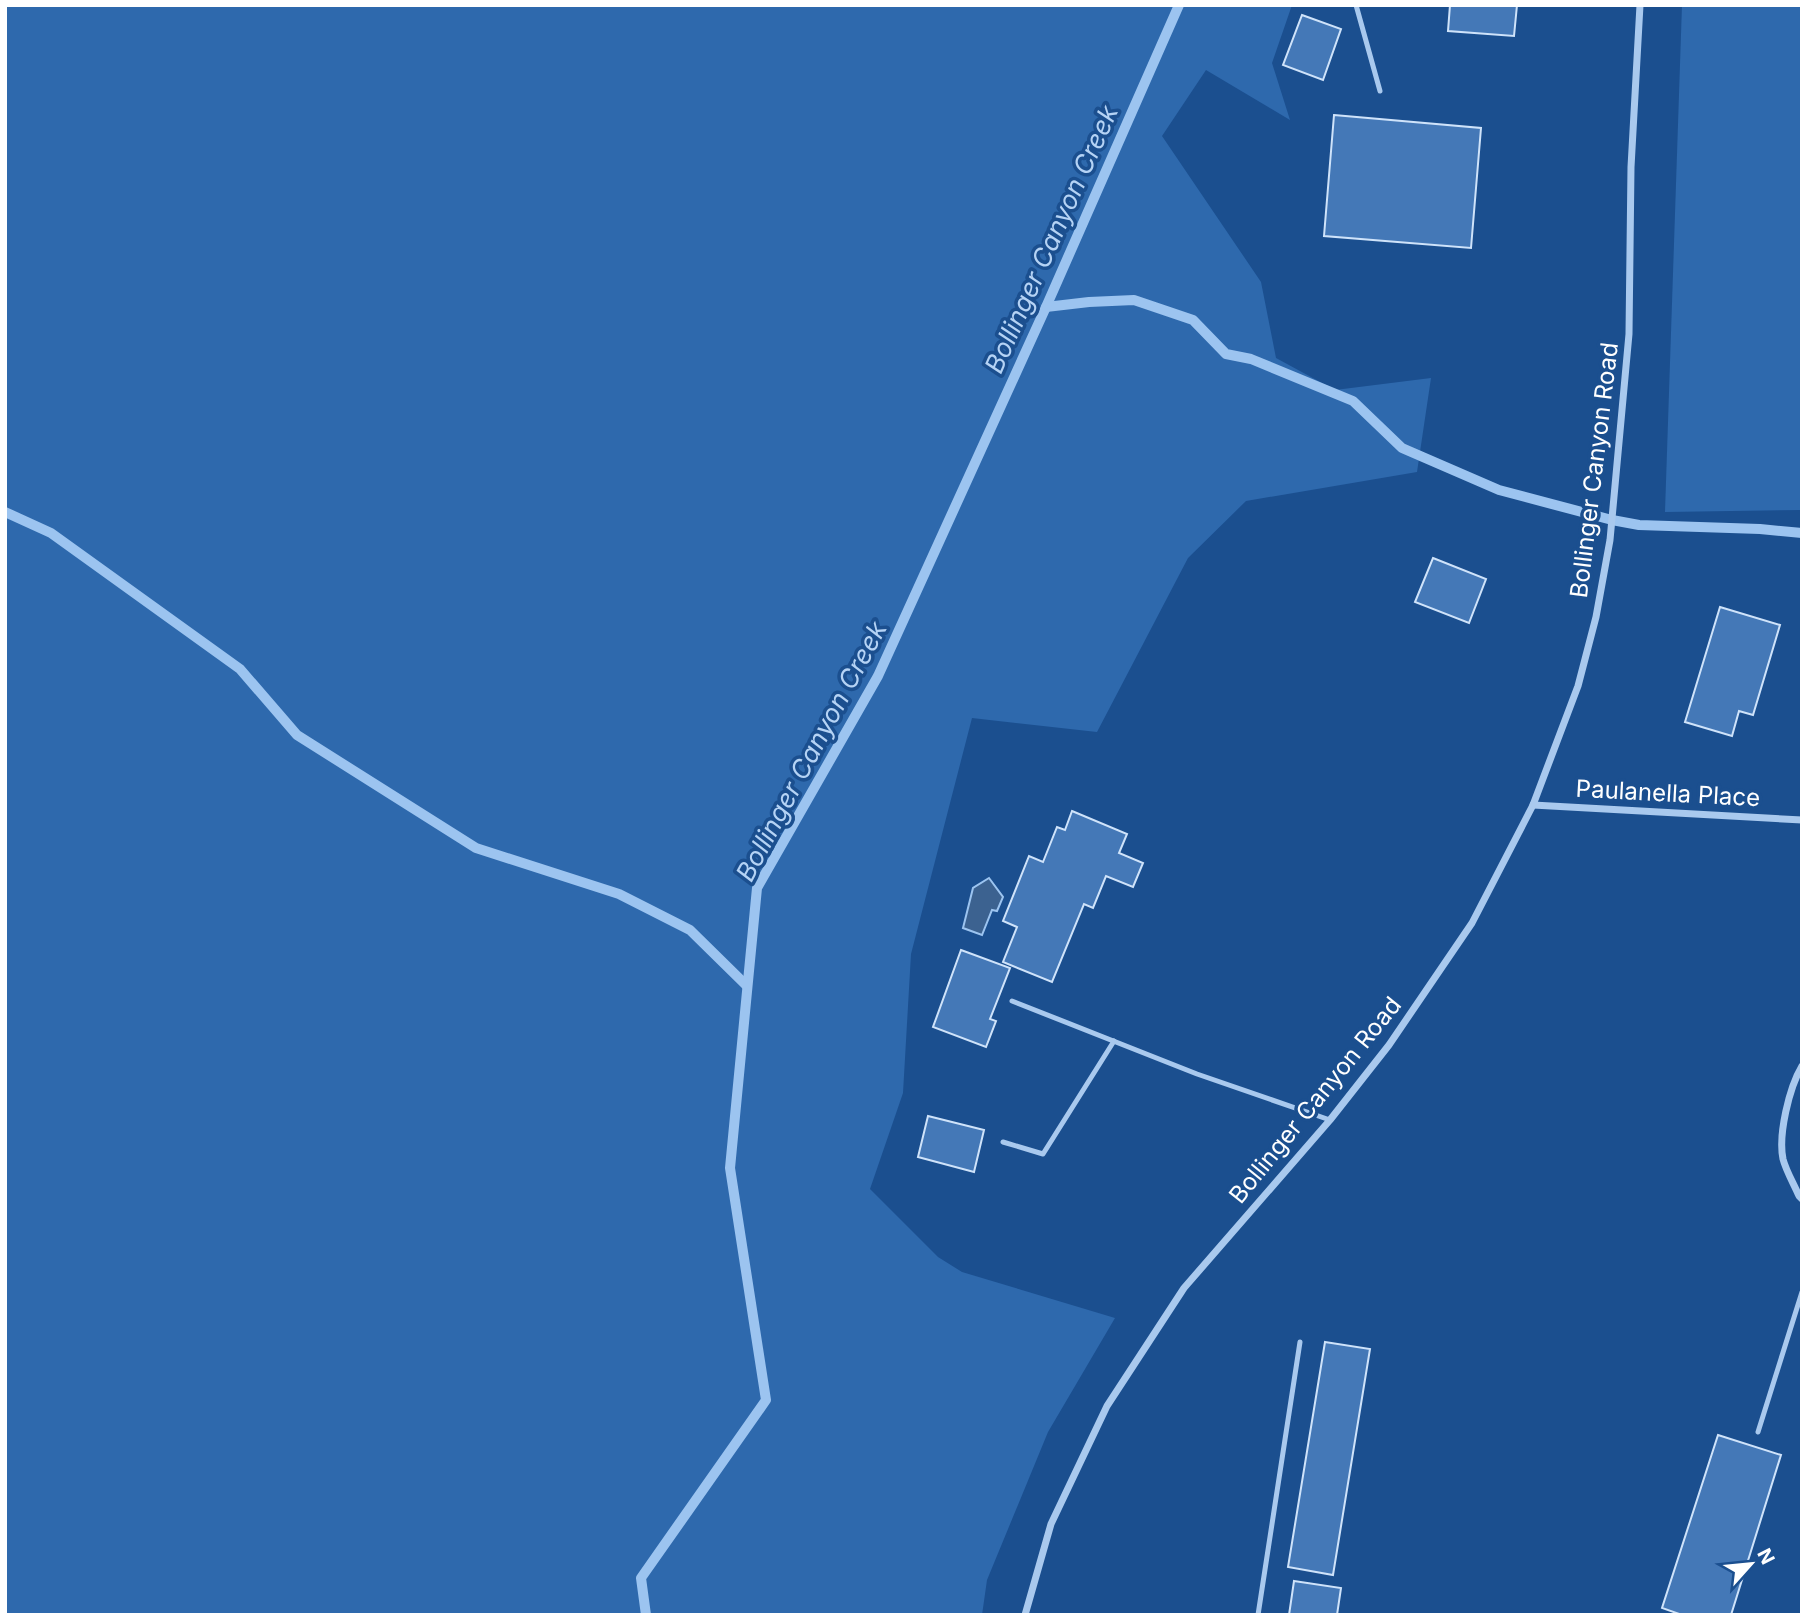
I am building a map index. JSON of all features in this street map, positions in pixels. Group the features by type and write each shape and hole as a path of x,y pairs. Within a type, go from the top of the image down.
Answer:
{"street":[{"name":"Bollinger Canyon Road","path":"1025,1615 1051,1524 1107,1406 1184,1288 1330,1120 1389,1045 1472,923 1533,805 1578,686 1596,617 1610,540 1629,334 1631,167 1640,5"},
{"name":"Paulanella Place","path":"1533,805 1802,820"},
{"path":"1802,1066 1783,1121 1783,1159 1802,1199"}],"lane":[{"path":"1356,5 1380,91"},
{"path":"1012,1001 1197,1074 1330,1120"},
{"path":"1003,1142 1043,1154 1114,1041"},
{"path":"1758,1432 1802,1292"},
{"path":"1258,1615 1300,1342"}],"shaded area":[{"path":"5,5 1292,5 1272,63 1290,120 1206,70 1162,136 1261,282 1276,358 1335,390 1431,378 1417,472 1246,501 1188,558 1097,732 972,718 911,954 903,1093 870,1189 938,1257 962,1272 1115,1318 1048,1432 987,1580 982,1615 5,1615"},
{"path":"1682,5 1802,5 1802,510 1665,512"},
{"path":"989,878 1003,897 997,911 992,910 982,935 963,928 973,888"}],"building":[{"path":"1450,5 1517,5 1514,36 1448,31"},
{"path":"1302,15 1341,29 1323,80 1283,65"},
{"path":"1334,115 1481,128 1471,248 1324,236"},
{"path":"1433,558 1486,579 1469,623 1415,602"},
{"path":"1720,607 1780,625 1753,715 1739,711 1732,736 1685,722"},
{"path":"1072,811 1127,834 1119,853 1143,863 1133,887 1106,876 1093,908 1084,904 1052,982 1003,962 1017,927 1003,921 1029,856 1043,862 1057,827 1065,830"},
{"path":"961,950 1010,968 990,1019 996,1021 986,1047 933,1027"},
{"path":"928,1116 984,1130 974,1172 918,1157"},
{"path":"1325,1342 1370,1349 1333,1575 1288,1567"},
{"path":"1718,1435 1781,1455 1731,1615 1682,1615 1662,1608"},
{"path":"1294,1581 1341,1588 1337,1615 1289,1615"}],"waterway":[{"name":"Bollinger Canyon Creek","path":"646,1615 641,1578 766,1400 730,1168 757,888 878,676 1046,307 1179,5"},
{"path":"1046,307 1134,300 1193,320 1226,354 1251,359 1353,401 1402,448 1499,490 1639,525 1802,533"},
{"path":"5,512 51,533 240,669 297,735 476,848 619,894 690,930 747,986"}]}
